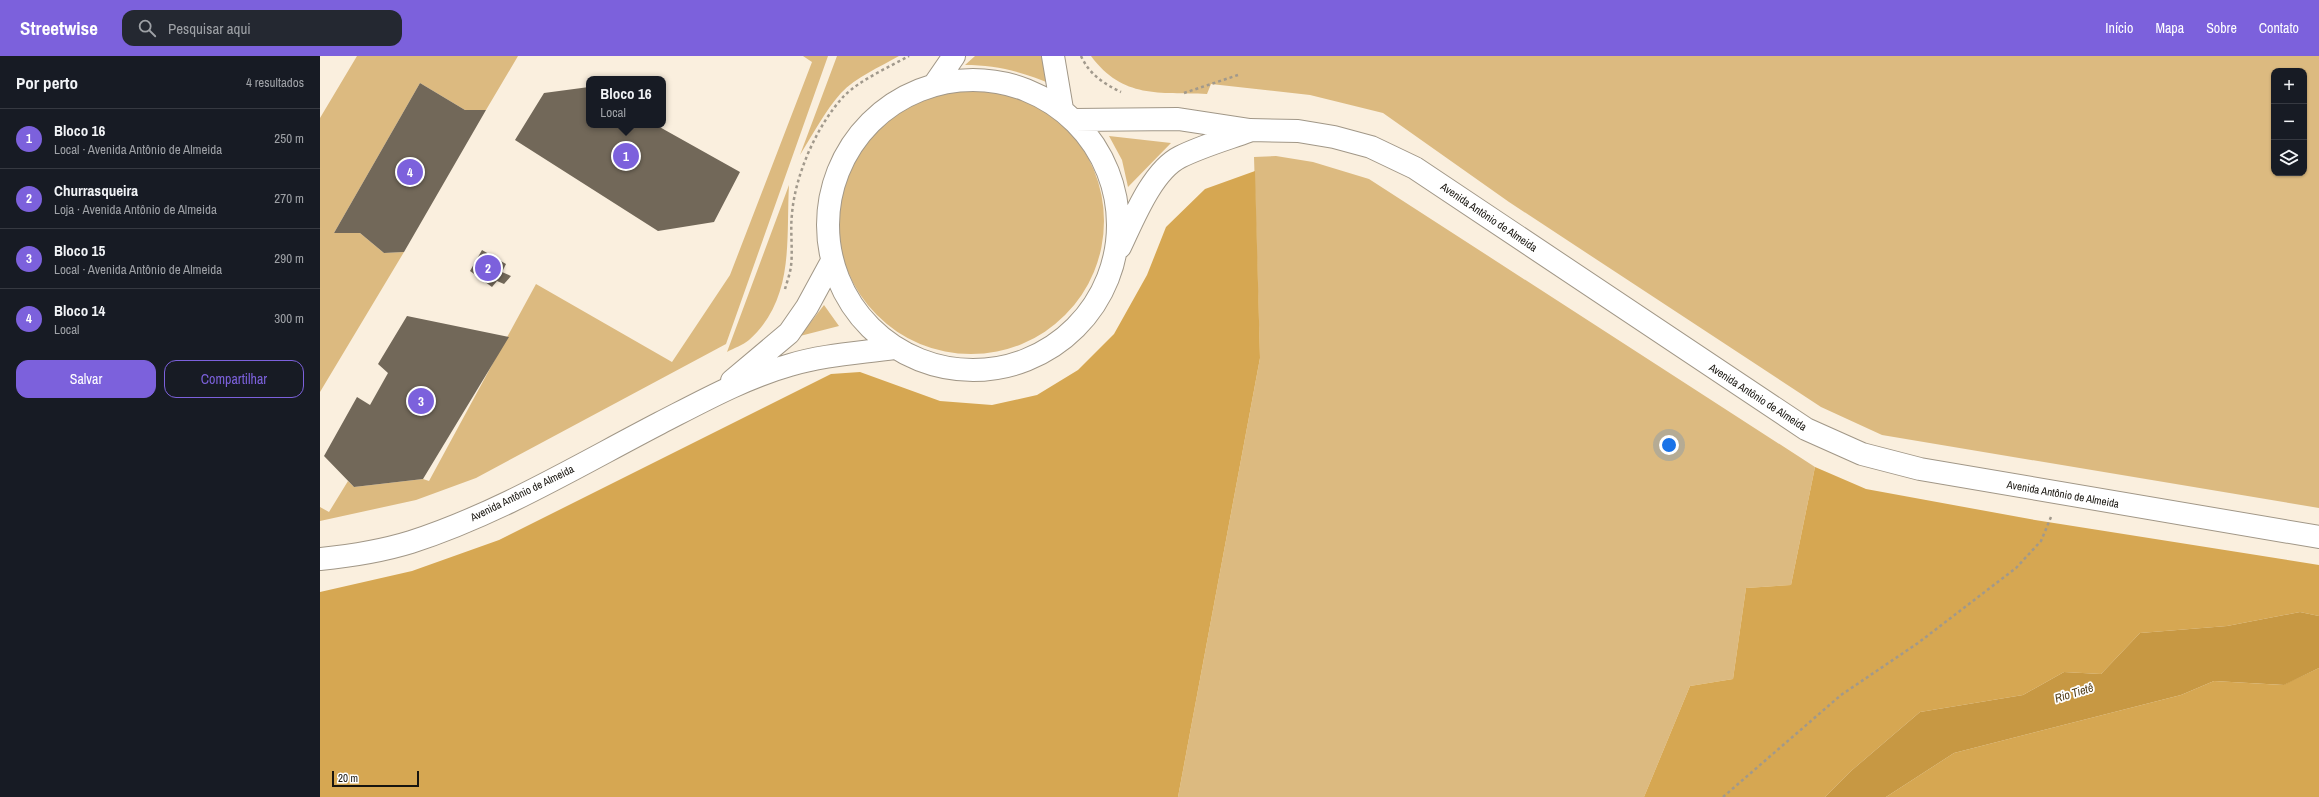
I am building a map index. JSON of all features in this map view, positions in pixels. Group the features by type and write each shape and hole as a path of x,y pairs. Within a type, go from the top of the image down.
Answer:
{"street":[{"path":"934,84 954,56"},
{"path":"1053,56 1068,114"},
{"name":"Avenida Antônio de Almeida","path":"1115,258 1118,220 1112,184 1098,149 1068,114 1036,93 1003,82 968,79 934,84 893,103 860,133 837,172 828,216 832,261 845,294 866,324 894,348 930,364 969,371 1008,367 1045,352 1076,327 1100,296 1115,258 1143,200 1161,173 1179,157 1250,130"},
{"name":"Avenida Antônio de Almeida","path":"1068,114 1178,119 1250,130 1298,131 1334,137 1371,146 1415,168 1813,432 1862,454 1898,463 2060,494 2319,537"},
{"name":"Avenida Antônio de Almeida","path":"714,395 789,333 807,307 832,261"},
{"name":"Avenida Antônio de Almeida","path":"320,559 350,556 411,542 463,521 526,493 714,395 789,365 824,357 894,348"}],"path":[{"path":"784,292 791,267 792,214 797,181 810,150 828,118 845,95 875,75 909,56"},
{"path":"1081,56 1085,65 1099,80 1127,94"},
{"path":"1179,94 1238,75"},
{"path":"1723,797 1840,696 1918,643 2016,568 2041,541 2060,494"}],"shaded area":[{"path":"357,56 518,56 486,110 465,110 420,83 334,233 360,233 384,253 404,252 320,392 320,118"},
{"path":"803,56 828,56 726,344 476,478 416,500 320,521 320,507 329,512 348,481 354,487 423,479 429,481 536,284 672,362 730,275 812,62"},
{"path":"837,56 899,56 861,77 841,93 824,115 800,155"},
{"path":"975,56 1041,56 1053,85 1031,76 1010,70 988,66 965,65"},
{"path":"1091,56 2319,56 2319,508 1882,435 1821,407 1509,202 1383,113 1310,95 1211,84 1207,94 1158,92 1129,86 1116,80 1103,70"},
{"path":"971,88 997,91 1022,99 1045,111 1065,127 1081,147 1093,170 1101,195 1104,221 1101,247 1093,272 1081,295 1065,315 1045,331 1022,343 997,351 971,354 945,351 920,343 897,331 877,315 861,295 849,272 841,247 838,221 841,195 849,170 861,147 877,127 897,111 920,99 945,91"},
{"path":"1109,136 1171,143 1128,187 1122,160"},
{"path":"1276,156 1313,162 1369,179 1815,467 1791,585 1746,588 1733,679 1690,686 1644,797 1178,797 1260,358 1254,157"},
{"path":"1255,171 1260,358 1178,797 320,797 320,592 412,571 499,540 831,374 860,372 940,401 992,405 1037,395 1078,370 1114,334 1147,275 1166,227 1205,189"},
{"path":"789,185 785,267 781,287 774,306 764,324 749,340 727,352"},
{"path":"824,305 839,326 800,336"},
{"path":"1815,467 1866,489 2035,520 2319,565 2319,616 2300,612 2227,626 2140,633 2101,674 2064,672 2023,695 1920,712 1851,771 1825,797 1644,797 1690,686 1733,679 1746,588 1791,585"},
{"path":"2319,668 2319,797 1886,797 1954,753 2181,695 2214,681 2283,685"}],"water":[{"name":"Rio Tietê","path":"2300,612 2319,616 2319,668 2284,685 2214,681 2181,695 1954,753 1886,797 1825,797 1851,771 1920,712 2023,695 2064,672 2101,674 2140,633 2227,626"}],"building":[{"path":"420,83 465,110 486,110 404,252 384,253 360,233 334,233"},
{"path":"586,87 586,128 661,128 740,172 714,222 658,231 515,140 544,93"},
{"path":"482,250 506,264 502,272 511,276 504,284 497,281 492,287 470,271"},
{"path":"407,316 509,337 423,479 354,487 324,456 357,397 370,405 388,373 378,364"}],"place":[{"name":"Bloco 16","path":"626,156"},
{"name":"Bloco 14","path":"410,172"},
{"name":"Churrasqueira","path":"488,268"},
{"name":"Bloco 15","path":"421,401"}]}
